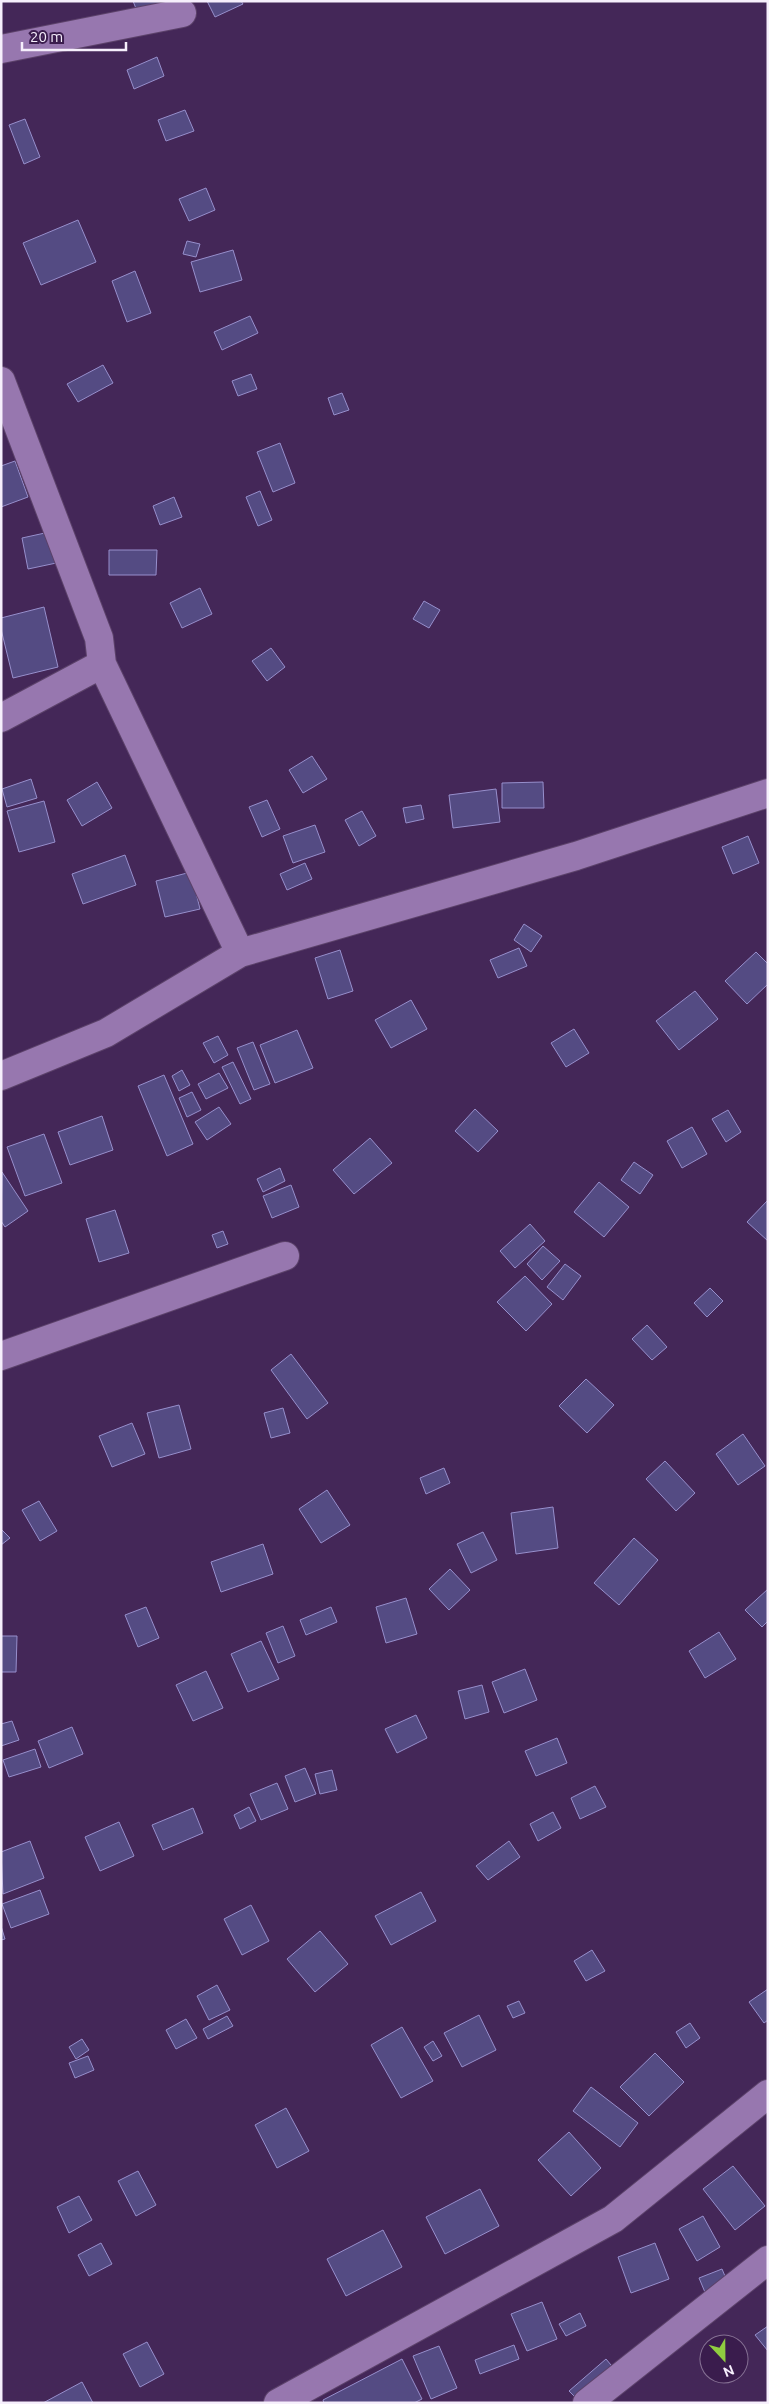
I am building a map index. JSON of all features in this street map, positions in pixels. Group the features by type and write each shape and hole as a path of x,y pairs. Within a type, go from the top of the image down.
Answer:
{"street":[{"path":"1,48 182,13"},
{"path":"1,381 7,419 99,638 102,664 240,953"},
{"path":"1,718 102,664"},
{"path":"1,1076 106,1033 240,953 576,856 768,793"},
{"path":"1,1356 284,1256"},
{"path":"278,2403 613,2219 768,2094"},
{"path":"588,2403 768,2260"}],"building":[{"path":"133,1 161,1 163,7 139,16"},
{"path":"207,1 241,1 243,4 215,17"},
{"path":"157,57 164,76 134,89 127,70"},
{"path":"185,110 194,131 166,141 158,120"},
{"path":"25,119 40,157 24,164 9,125"},
{"path":"206,188 215,210 189,221 179,199"},
{"path":"78,220 96,262 41,285 23,243"},
{"path":"187,241 200,244 196,257 183,254"},
{"path":"233,250 242,280 200,292 191,262"},
{"path":"135,271 151,313 127,322 112,281"},
{"path":"250,316 258,333 222,350 214,332"},
{"path":"103,365 113,383 78,402 67,384"},
{"path":"251,374 257,389 238,396 232,381"},
{"path":"342,393 349,410 334,415 328,398"},
{"path":"280,443 295,483 273,492 257,452"},
{"path":"15,461 28,497 1,507 1,466"},
{"path":"260,491 272,520 258,526 246,497"},
{"path":"174,497 182,517 160,525 153,506"},
{"path":"54,531 61,562 28,569 22,538"},
{"path":"109,550 157,550 156,575 109,575"},
{"path":"200,588 212,614 182,628 170,603"},
{"path":"424,601 440,610 429,628 413,619"},
{"path":"44,607 58,667 13,678 1,629 1,618"},
{"path":"271,648 285,667 267,681 252,661"},
{"path":"312,756 327,779 303,793 289,770"},
{"path":"31,779 37,798 7,807 2,789"},
{"path":"97,782 112,808 82,826 67,800"},
{"path":"543,782 544,808 502,808 502,783"},
{"path":"496,789 500,822 453,828 449,795"},
{"path":"267,800 280,829 262,837 249,807"},
{"path":"44,801 55,842 19,852 7,811"},
{"path":"421,805 424,819 406,823 403,808"},
{"path":"362,811 376,836 359,846 345,820"},
{"path":"315,825 325,852 293,863 283,836"},
{"path":"748,836 759,863 733,874 722,847"},
{"path":"125,855 136,885 83,904 72,874"},
{"path":"305,863 312,879 287,890 280,874"},
{"path":"191,872 200,909 165,917 156,881"},
{"path":"524,924 542,936 531,952 514,940"},
{"path":"519,948 527,966 498,978 490,960"},
{"path":"340,950 353,991 328,999 315,958"},
{"path":"756,952 768,964 768,984 747,1004 725,981"},
{"path":"695,991 718,1019 679,1050 656,1021"},
{"path":"411,1000 427,1029 391,1048 375,1020"},
{"path":"574,1029 589,1053 566,1067 551,1043"},
{"path":"297,1030 313,1068 275,1083 260,1045"},
{"path":"218,1036 228,1055 214,1063 203,1043"},
{"path":"253,1042 270,1084 254,1090 237,1048"},
{"path":"233,1062 251,1099 240,1104 222,1067"},
{"path":"182,1070 190,1085 179,1091 172,1076"},
{"path":"219,1073 228,1088 206,1099 198,1084"},
{"path":"164,1075 193,1144 167,1156 138,1086"},
{"path":"192,1092 201,1110 187,1117 179,1098"},
{"path":"219,1107 231,1124 207,1140 195,1122"},
{"path":"475,1109 498,1131 478,1152 455,1131"},
{"path":"728,1110 741,1132 726,1142 712,1119"},
{"path":"102,1116 113,1150 70,1165 58,1132"},
{"path":"692,1127 707,1154 682,1168 667,1141"},
{"path":"44,1134 62,1183 25,1196 7,1147"},
{"path":"370,1138 392,1163 354,1194 333,1170"},
{"path":"634,1162 653,1175 640,1194 621,1180"},
{"path":"280,1168 285,1181 263,1192 257,1179"},
{"path":"2,1172 28,1211 5,1227 1,1221"},
{"path":"599,1182 629,1207 604,1237 574,1212"},
{"path":"291,1185 299,1207 272,1218 263,1196"},
{"path":"768,1200 768,1241 747,1222"},
{"path":"115,1210 129,1253 99,1262 86,1219"},
{"path":"530,1224 545,1241 515,1268 500,1251"},
{"path":"223,1231 228,1244 217,1248 212,1235"},
{"path":"543,1246 560,1261 542,1280 527,1264"},
{"path":"565,1264 581,1276 563,1300 547,1287"},
{"path":"525,1276 552,1304 526,1331 497,1302"},
{"path":"710,1288 723,1301 707,1317 694,1303"},
{"path":"647,1325 667,1347 652,1360 632,1339"},
{"path":"291,1354 328,1403 307,1419 271,1370"},
{"path":"586,1379 614,1405 587,1433 559,1406"},
{"path":"179,1405 191,1449 159,1458 147,1413"},
{"path":"283,1408 290,1433 271,1438 264,1413"},
{"path":"132,1423 145,1454 112,1467 99,1436"},
{"path":"743,1434 765,1466 738,1485 716,1454"},
{"path":"665,1461 695,1493 676,1511 646,1479"},
{"path":"444,1468 450,1483 426,1494 420,1478"},
{"path":"327,1490 350,1525 321,1543 299,1509"},
{"path":"39,1501 57,1531 40,1541 22,1510"},
{"path":"553,1507 558,1548 516,1554 511,1513"},
{"path":"1,1531 10,1538 1,1545"},
{"path":"483,1532 497,1560 471,1573 457,1544"},
{"path":"634,1538 658,1560 619,1605 594,1583"},
{"path":"263,1544 273,1574 221,1592 211,1562"},
{"path":"450,1569 470,1590 449,1610 429,1589"},
{"path":"768,1589 768,1621 762,1627 745,1610"},
{"path":"406,1598 417,1634 386,1643 376,1607"},
{"path":"146,1607 159,1638 138,1647 125,1615"},
{"path":"331,1607 337,1622 306,1635 300,1620"},
{"path":"283,1626 295,1656 278,1663 266,1633"},
{"path":"719,1632 736,1659 705,1678 689,1651"},
{"path":"1,1636 17,1636 16,1672 1,1672"},
{"path":"261,1641 279,1679 248,1692 231,1654"},
{"path":"525,1669 537,1700 504,1713 492,1682"},
{"path":"206,1671 223,1708 193,1721 176,1685"},
{"path":"482,1685 489,1712 465,1719 458,1691"},
{"path":"416,1715 427,1738 397,1753 385,1729"},
{"path":"12,1721 19,1740 1,1746 1,1724"},
{"path":"72,1727 83,1754 49,1768 38,1741"},
{"path":"557,1738 567,1763 536,1776 525,1751"},
{"path":"35,1749 41,1767 9,1777 3,1760"},
{"path":"305,1768 316,1794 295,1802 285,1776"},
{"path":"332,1770 337,1790 320,1794 315,1774"},
{"path":"277,1783 288,1809 261,1820 250,1794"},
{"path":"595,1786 606,1807 580,1819 571,1798"},
{"path":"249,1807 256,1821 240,1829 234,1815"},
{"path":"193,1808 203,1833 163,1850 152,1825"},
{"path":"553,1812 561,1828 538,1841 530,1824"},
{"path":"119,1822 134,1856 100,1871 85,1837"},
{"path":"30,1841 44,1878 3,1894 1,1852"},
{"path":"509,1841 520,1857 488,1880 476,1866"},
{"path":"40,1890 49,1914 11,1928 2,1904"},
{"path":"421,1892 436,1921 391,1945 375,1916"},
{"path":"251,1905 269,1941 242,1955 224,1919"},
{"path":"1,1926 5,1939 1,1940"},
{"path":"320,1931 348,1964 315,1992 287,1959"},
{"path":"592,1950 605,1971 586,1981 574,1961"},
{"path":"217,1985 230,2010 209,2020 197,1996"},
{"path":"768,1989 768,2020 764,2023 749,2002"},
{"path":"519,2001 525,2013 513,2018 507,2006"},
{"path":"479,2015 496,2050 462,2067 444,2033"},
{"path":"227,2016 233,2026 208,2039 203,2029"},
{"path":"186,2019 197,2038 176,2049 166,2030"},
{"path":"690,2023 700,2038 686,2048 676,2032"},
{"path":"402,2027 433,2081 401,2098 371,2045"},
{"path":"82,2039 89,2050 76,2059 69,2047"},
{"path":"433,2041 442,2056 433,2061 424,2047"},
{"path":"655,2053 684,2082 649,2116 620,2087"},
{"path":"88,2056 94,2070 75,2078 69,2063"},
{"path":"591,2087 638,2123 620,2147 573,2111"},
{"path":"286,2108 309,2151 277,2168 255,2125"},
{"path":"569,2132 601,2168 571,2196 538,2160"},
{"path":"733,2166 765,2206 735,2230 703,2189"},
{"path":"138,2171 156,2205 136,2216 118,2181"},
{"path":"480,2189 499,2226 445,2254 426,2217"},
{"path":"79,2196 92,2220 69,2233 57,2207"},
{"path":"703,2216 720,2247 697,2261 679,2229"},
{"path":"383,2230 402,2267 346,2296 327,2259"},
{"path":"101,2243 112,2264 89,2276 78,2255"},
{"path":"655,2243 669,2279 631,2293 618,2257"},
{"path":"722,2269 730,2288 707,2297 699,2278"},
{"path":"542,2302 557,2339 527,2351 511,2314"},
{"path":"580,2313 586,2326 566,2336 559,2324"},
{"path":"768,2326 768,2351 755,2335"},
{"path":"147,2342 164,2374 140,2387 123,2354"},
{"path":"514,2345 519,2359 480,2374 475,2360"},
{"path":"439,2346 457,2388 431,2399 413,2356"},
{"path":"402,2359 422,2399 414,2403 324,2403 323,2400"},
{"path":"606,2359 616,2371 580,2402 569,2391"},
{"path":"82,2382 93,2403 43,2403"}]}
